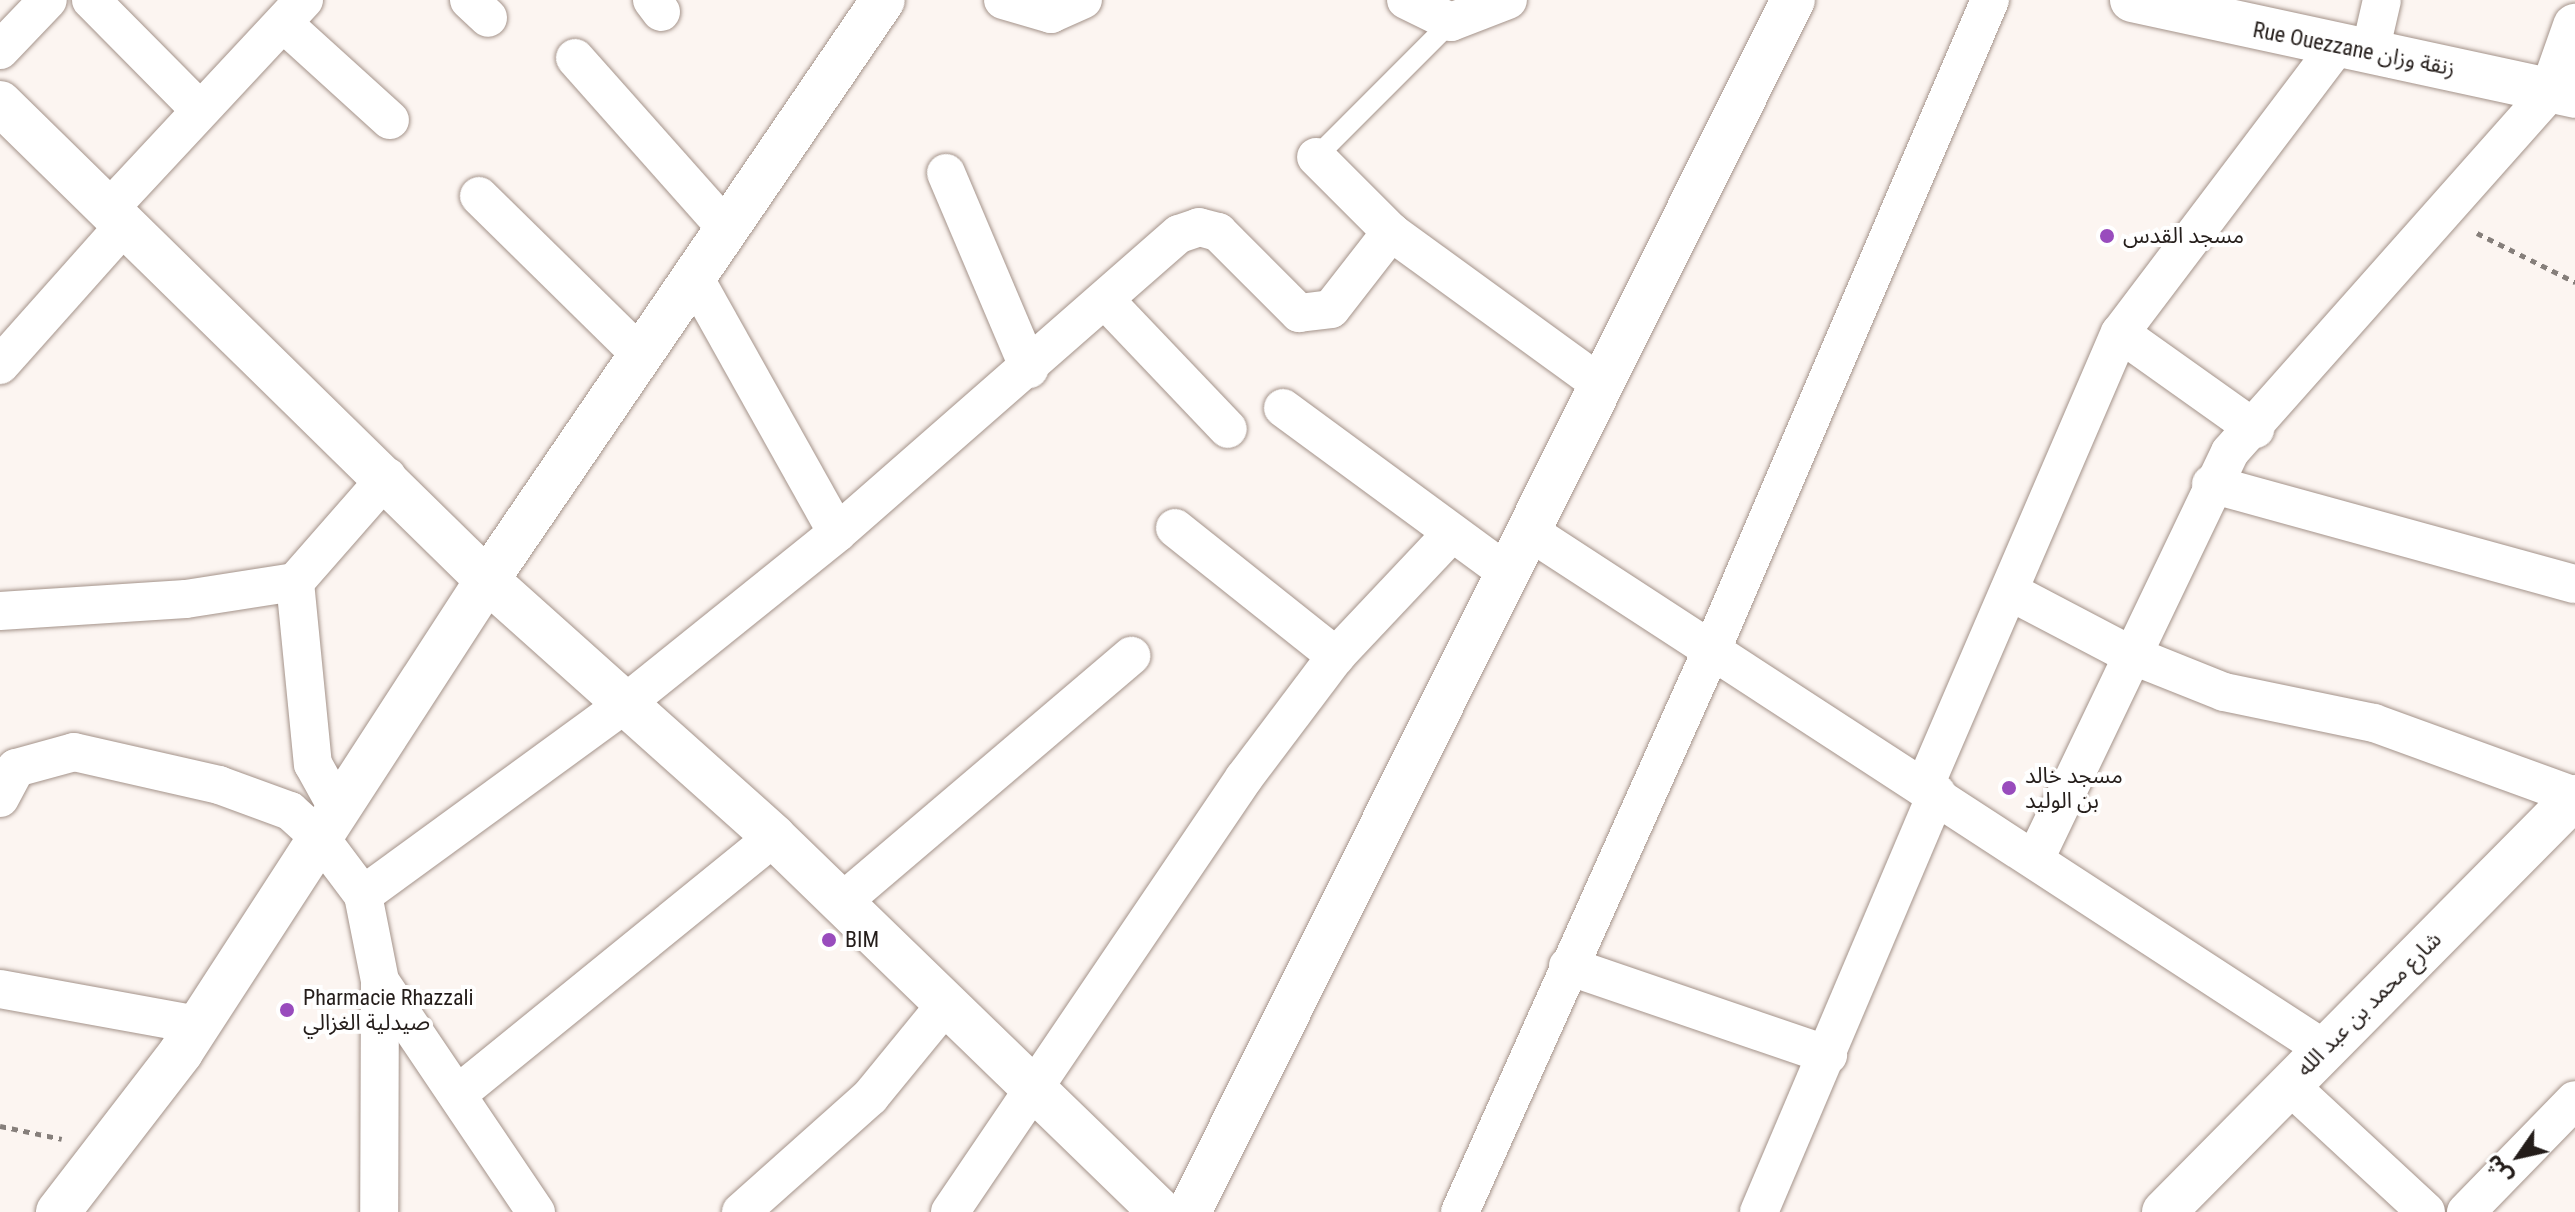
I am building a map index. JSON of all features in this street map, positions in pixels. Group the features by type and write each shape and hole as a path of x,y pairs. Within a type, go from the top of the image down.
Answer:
{"street":[{"path":"0,50 48,0"},
{"path":"91,0 200,110"},
{"path":"58,1212 199,1025 487,580 883,0"},
{"path":"1003,0 1051,14 1083,0"},
{"path":"1406,0 1451,22 1508,0"},
{"path":"1189,1212 1793,0"},
{"path":"1460,1212 1713,647 1990,0"},
{"name":"Rue Ouezzane زنقة وزان","path":"2132,0 2564,92"},
{"path":"1759,1212 1828,1055 2009,591 2120,333 2354,49 2382,0"},
{"path":"0,365 200,110 294,12 390,120"},
{"path":"2036,857 2211,484 2440,214 2564,92 2575,26"},
{"path":"575,58 727,229"},
{"path":"0,103 387,477 487,580 622,706 774,837 1161,1212"},
{"path":"1316,157 1391,232 1600,384"},
{"path":"946,173 1029,369"},
{"path":"479,196 642,356"},
{"path":"363,895 622,706 837,533 1029,369 1179,234 1199,227 1218,232 1299,313 1319,315 1391,232"},
{"path":"694,277 837,533"},
{"path":"1105,300 1228,429"},
{"path":"2120,333 2255,429"},
{"path":"1283,408 1506,572"},
{"path":"4,605 186,599 295,582 387,477"},
{"path":"2211,484 2575,584"},
{"path":"1175,528 1336,656"},
{"path":"1527,530 2036,857 2324,1049"},
{"path":"950,1212 1035,1092 1244,778 1336,656 1452,533"},
{"path":"295,582 313,764 330,825 363,895 380,981 379,1212"},
{"path":"2009,591 2129,654 2224,692 2403,732 2575,797"},
{"path":"842,902 1131,656"},
{"path":"0,798 16,768 74,752 219,785 330,825"},
{"name":"شارع محمد بن عبد الله","path":"2164,1212 2575,797"},
{"path":"459,1093 774,837"},
{"path":"1568,966 1828,1055"},
{"path":"380,981 459,1093 536,1212"},
{"path":"0,989 199,1025"},
{"path":"741,1212 870,1097 947,1003"},
{"path":"2288,1084 2426,1212"},
{"path":"2466,1212 2575,1100"}],"lane":[{"path":"1316,157 1451,22"}],"path":[{"path":"2440,214 2575,282"},
{"path":"0,1126 107,1148"}],"place":[{"name":"مسجد القدس","path":"2107,236"},
{"name":"مسجد خالد بن الوليد","path":"2009,788"},
{"name":"BIM","path":"829,940"},
{"name":"Pharmacie Rhazzali صيدلية الغزالي","path":"287,1010"}]}
